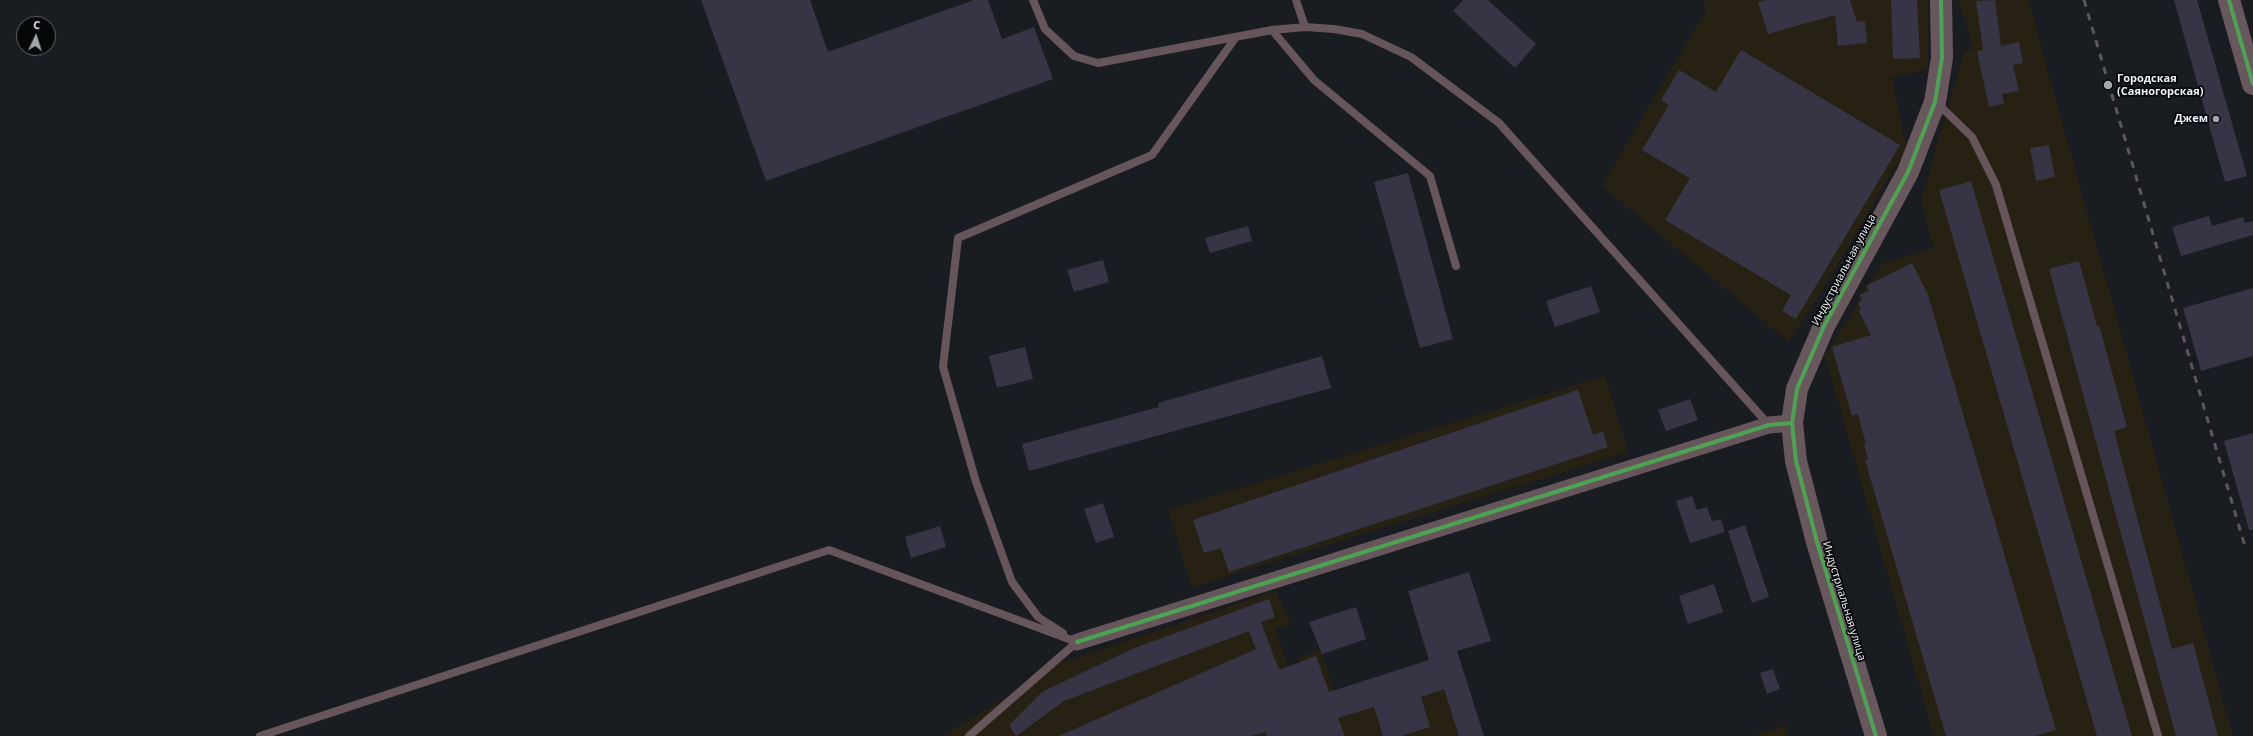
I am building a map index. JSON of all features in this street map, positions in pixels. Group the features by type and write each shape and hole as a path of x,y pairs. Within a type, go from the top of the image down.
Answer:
{"street":[{"name":"Индустриальная улица","path":"1876,736 1817,542 1796,461 1792,423 1797,389 1824,326 1908,172 1936,102 1942,58 1941,0"},
{"path":"2229,0 2252,74"},
{"path":"1077,642 1769,425 1792,423"}],"lane":[{"path":"1033,0 1045,29 1074,56 1098,63 1272,30 1305,27 1334,29 1362,34 1411,57 1499,124 1769,425"},
{"path":"1296,0 1305,27"},
{"path":"1272,30 1314,80 1430,176 1456,266"},
{"path":"1077,642 1038,617 1012,582 976,482 944,367 958,238 1152,155 1236,37"},
{"path":"1936,102 1972,137 1996,185 2158,736"},
{"path":"260,736 829,550 1077,642"},
{"path":"969,736 1077,642"}],"shaded area":[{"path":"1703,0 1927,0 1928,2 1928,69 1892,78 1906,148 1828,281 1789,342 1602,186 1706,11"},
{"path":"1959,0 2028,0 2233,736 1934,736 1825,356 1858,303 1860,295 1883,263 1934,248 1921,201 1964,52 1973,49"},
{"path":"1605,376 1628,452 1192,587 1168,510"},
{"path":"1276,591 1291,624 1275,629 1310,728 1297,736 944,736 1058,664"},
{"path":"1321,650 1334,691 1457,651 1484,736 1315,736 1322,734 1297,658"},
{"path":"1786,725 1789,736 1753,736"}],"building":[{"path":"701,0 810,0 828,52 974,0 988,0 1002,39 1034,27 1053,79 766,181"},
{"path":"1463,0 1488,0 1536,44 1515,68 1453,11"},
{"path":"1766,0 1850,0 1857,22 1865,21 1867,43 1838,46 1835,15 1768,34 1758,2"},
{"path":"1891,0 1917,0 1920,58 1893,59"},
{"path":"1995,0 2001,46 2019,42 2023,63 2013,65 2019,91 2002,94 2004,104 1989,107 1977,51 1983,50 1976,1"},
{"path":"2174,0 2197,0 2247,176 2225,182"},
{"path":"1741,50 1900,145 1796,319 1782,311 1791,295 1665,220 1690,178 1642,150 1669,105 1661,100 1679,70 1716,92"},
{"path":"2049,145 2055,177 2036,181 2030,148"},
{"path":"1408,173 1453,339 1420,348 1374,182"},
{"path":"1971,181 2132,736 2097,736 1939,190"},
{"path":"2209,216 2212,226 2243,217 2245,223 2253,221 2253,235 2181,256 2172,227"},
{"path":"1248,226 1252,241 1210,253 1205,238"},
{"path":"1103,260 1109,282 1074,292 1067,270"},
{"path":"2079,261 2097,326 2099,325 2127,427 2114,431 2172,649 2193,643 2218,736 2176,736 2049,269"},
{"path":"1912,263 1928,295 2056,730 2035,736 1946,736 1865,460 1868,459 1864,445 1866,444 1858,414 1852,416 1832,347 1871,335 1859,311 1861,310 1858,303 1862,300 1860,295 1869,291 1866,286"},
{"path":"1591,286 1600,312 1555,327 1546,301"},
{"path":"2253,288 2253,356 2201,371 2183,308"},
{"path":"1025,347 1033,379 997,388 989,356"},
{"path":"1322,356 1331,388 1029,471 1022,444 1159,407 1158,403"},
{"path":"1578,390 1593,435 1603,431 1608,447 1229,572 1221,548 1204,553 1193,520"},
{"path":"1690,399 1698,420 1666,431 1658,410"},
{"path":"2253,433 2253,530 2249,530 2224,441"},
{"path":"1692,496 1697,510 1707,507 1712,521 1721,519 1725,532 1690,543 1676,501"},
{"path":"1103,503 1114,537 1096,543 1084,509"},
{"path":"1745,525 1769,597 1752,603 1728,531"},
{"path":"940,526 946,547 911,558 905,537"},
{"path":"1469,572 1491,641 1457,651 1484,736 1459,736 1444,689 1421,697 1430,727 1402,736 1383,736 1374,707 1338,718 1345,736 1266,736 1266,732 1251,736 1059,736 1256,649 1249,631 1064,701 1016,736 1009,725 1042,692 1132,649 1269,599 1275,617 1261,622 1279,670 1316,656 1329,692 1429,660 1408,591"},
{"path":"1714,584 1723,612 1688,624 1679,596"},
{"path":"1356,607 1366,639 1322,654 1309,622"},
{"path":"1773,669 1780,689 1767,694 1760,673"}],"railway":[{"path":"2084,0 2246,550"}],"cycle path":[{"path":"1876,736 1817,542 1796,461 1792,423 1797,389 1824,326 1908,172 1935,102 1942,58 1941,0"},
{"path":"2229,0 2253,84"},
{"path":"1077,642 1769,425 1792,423"}],"place":[{"name":"Городская (Саяногорская)","path":"2108,85"},
{"name":"Джем","path":"2216,119"}]}
